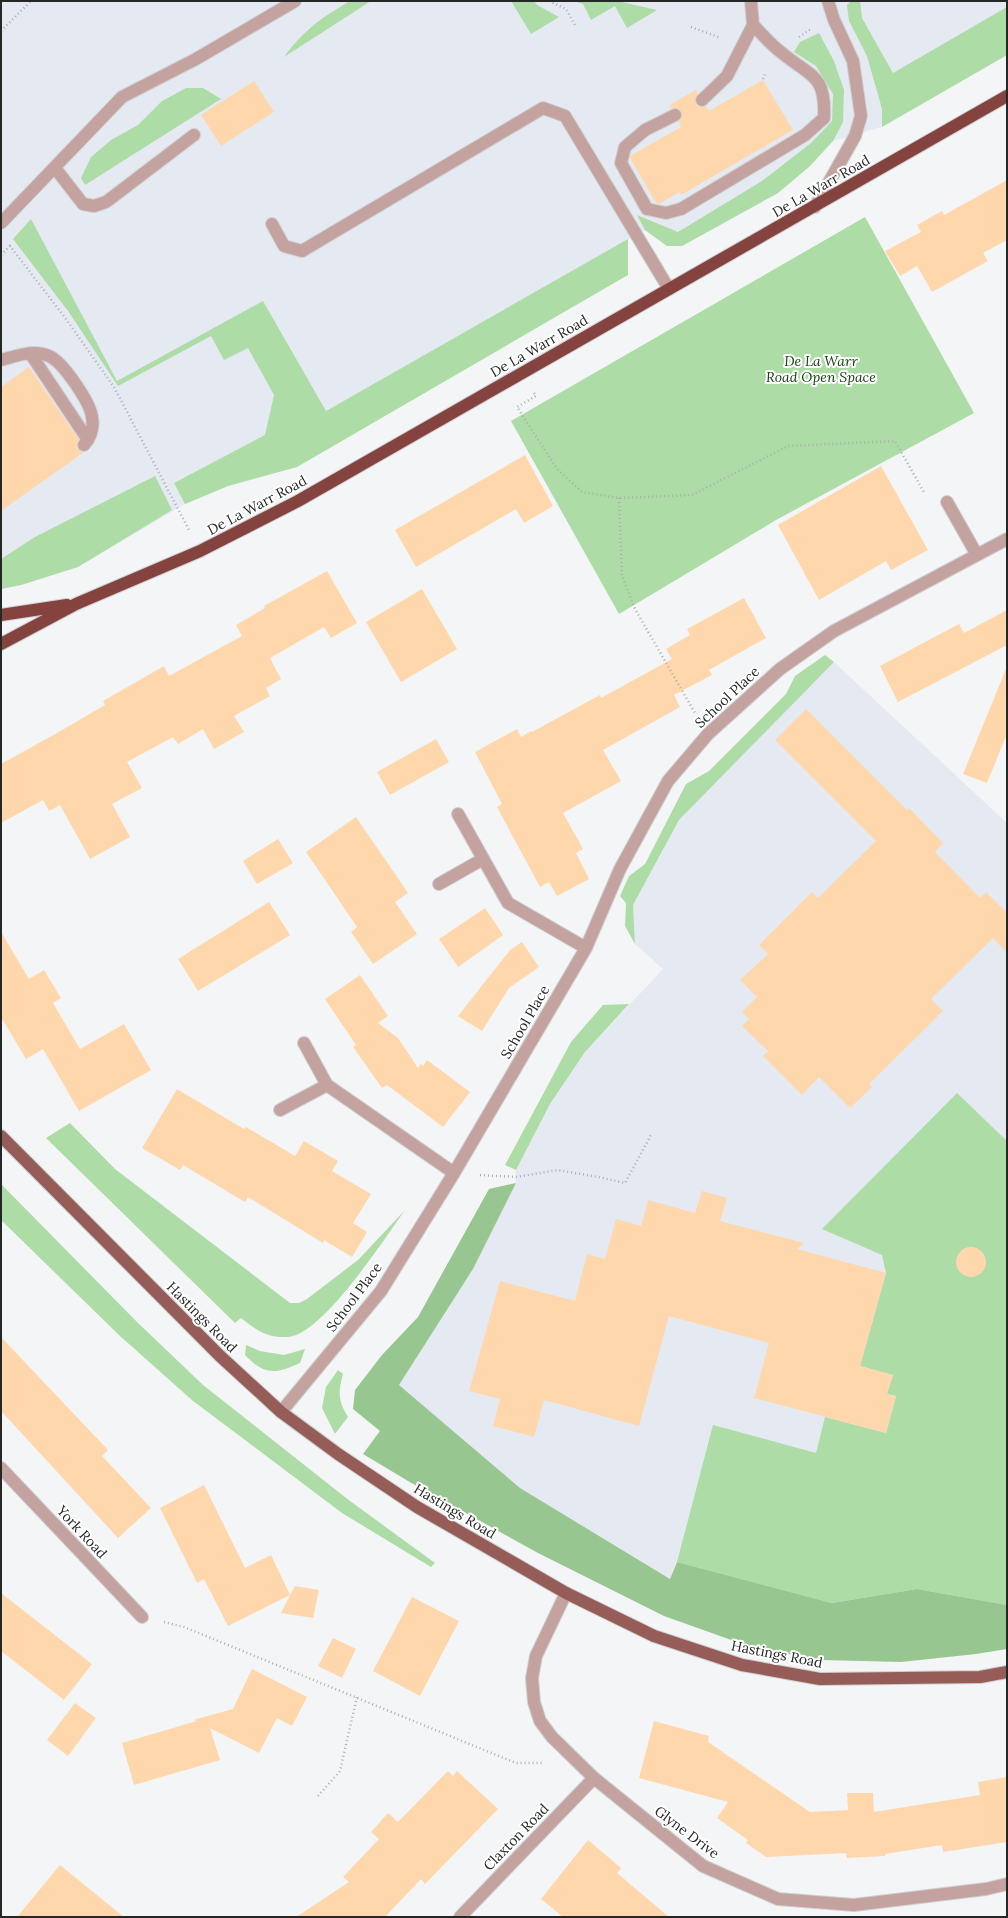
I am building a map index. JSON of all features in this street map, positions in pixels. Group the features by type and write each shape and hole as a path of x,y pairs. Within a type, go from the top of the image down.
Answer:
{"highway":[{"name":"De La Warr Road","path":"1,644 76,604 200,552 298,501 1007,96"},
{"name":"De La Warr Road","path":"1,615 76,604"}],"main road":[{"name":"Hastings Road","path":"1,1136 220,1356 281,1412 338,1454 417,1507 566,1593 654,1636 742,1665 813,1678 980,1677 1007,1672"}],"street":[{"path":"1,223 122,97 196,59 295,1"},
{"path":"702,100 727,76 753,25 751,1"},
{"path":"815,207 855,136 861,116 853,61 834,20 828,1"},
{"path":"675,115 645,130 625,147 621,163 648,209 666,213 682,209 806,136 824,118 825,99 820,84 810,72 782,53 753,25"},
{"path":"272,224 284,246 302,251 543,108 565,116 669,290"},
{"path":"55,168 83,204 94,206 106,202 194,135"},
{"path":"1,360 30,353 48,356 63,366 89,407 92,417 92,429 86,443 30,353"},
{"path":"947,502 978,555"},
{"name":"School Place","path":"281,1412 381,1291 454,1173 586,948 620,869 668,781 708,734 780,668 834,631 1007,539"},
{"path":"458,814 508,903 586,948"},
{"path":"439,884 483,859"},
{"path":"304,1043 327,1085 454,1173"},
{"path":"280,1110 327,1085"},
{"name":"York Road","path":"1,1468 142,1617"},
{"name":"Glyne Drive","path":"566,1593 536,1656 532,1678 534,1702 540,1721 552,1737 594,1778 703,1866 778,1899 854,1905 986,1889 1007,1884"},
{"name":"Claxton Road","path":"460,1917 594,1778"}],"path":[{"path":"1,31 31,1"},
{"path":"549,1 566,10 575,25"},
{"path":"1,255 10,246 114,387 177,507"},
{"path":"522,373 536,396 517,407 557,469 582,492 619,498 692,494 788,446 895,441 929,501 947,502"},
{"path":"619,498 622,576 635,609 708,734"},
{"path":"454,1173 516,1177 558,1170 598,1177 625,1184 652,1132"},
{"path":"142,1617 184,1627 357,1696 516,1763 543,1763 551,1765"},
{"path":"318,1796 340,1771 357,1696"}],"shaded area":[{"path":"1,1 1007,1 1007,55 882,127 833,141 810,166 778,193 682,246 667,246 645,230 326,411 297,467 228,486 185,504 78,567 21,585 1,589"},
{"path":"834,662 1007,823 1007,1605 917,1589 832,1603 676,1562 670,1579 520,1488 399,1385 473,1269 516,1183 516,1170 550,1104 585,1052 663,969 635,944 633,905 679,820"}],"green space":[{"path":"350,1 371,1 284,57 299,39 314,25"},
{"path":"511,1 534,1 537,5 559,17 531,34"},
{"path":"574,1 617,1 657,10 627,28 615,6 591,20 583,4"},
{"path":"851,1 860,1 862,18 893,73 1007,7 1007,55 882,127 882,109 867,56 849,21 847,5"},
{"path":"819,33 834,61 844,90 843,122 833,141 810,166 778,193 682,246 667,246 645,230 637,215 678,232 762,181 811,143 832,121 833,94 816,66 794,52 800,42"},
{"path":"186,88 203,88 221,99 85,185 81,178 91,157 111,140 138,125 162,101"},
{"name":"De La Warr Road Open Space","path":"865,217 974,413 776,520 619,614 511,421"},
{"path":"31,219 117,381 263,301 326,411 628,239 628,275 297,467 228,486 185,504 174,483 265,435 274,395 248,348 224,360 211,336 118,386 68,311 13,239"},
{"path":"155,476 172,510 78,567 21,585 1,589 1,559 35,537"},
{"path":"825,655 834,662 679,820 633,905 635,944 625,926 626,903 620,896 629,876 645,864 686,784 709,771 786,694 795,676"},
{"path":"629,1004 585,1052 550,1104 516,1170 505,1165 571,1042 603,1005"},
{"path":"957,1093 1007,1141 1007,1605 917,1589 832,1603 677,1562 713,1425 816,1453 825,1417 886,1433 896,1396 887,1394 893,1375 860,1366 886,1273 882,1255 822,1229"},
{"path":"70,1123 115,1169 290,1303 299,1303 307,1299 358,1260 405,1210 351,1284 317,1321 301,1333 287,1337 268,1335 257,1330 241,1318 235,1323 46,1138"},
{"path":"516,1183 473,1269 399,1385 520,1488 670,1579 677,1562 832,1603 917,1589 1007,1605 1007,1649 901,1662 821,1660 751,1647 664,1616 538,1553 408,1481 363,1454 380,1431 353,1409 355,1390 382,1355 418,1317 489,1189"},
{"path":"1,1184 137,1322 203,1385 350,1501 435,1563 431,1567 342,1513 193,1401 120,1336 1,1220"},
{"path":"246,1345 260,1351 284,1355 305,1349 300,1363 277,1371 271,1371 259,1367 245,1355"},
{"path":"338,1370 343,1374 340,1386 340,1396 342,1406 348,1417 335,1434 322,1408 326,1387"}],"building":[{"path":"763,80 793,130 681,195 679,192 659,204 656,203 630,156 681,127 679,122 682,116 681,111 676,108 671,108 669,105 696,90 698,93 695,98 696,105 700,107 706,106 709,111"},
{"path":"254,81 274,112 221,146 201,115"},
{"path":"1007,180 1007,240 983,253 988,261 932,292 917,266 900,276 885,251 921,232 917,225 942,211 944,215"},
{"path":"29,367 79,440 77,448 84,452 1,511 1,387"},
{"path":"525,455 553,506 524,523 516,509 416,567 395,530"},
{"path":"881,466 928,550 891,570 886,561 819,600 778,525"},
{"path":"327,571 357,623 331,638 324,627 270,658 281,679 266,688 270,696 234,716 244,732 214,749 203,729 178,744 173,737 127,762 142,788 112,804 130,837 90,859 60,805 49,811 43,800 1,823 1,764 105,705 103,701 164,666 169,676 242,636 236,625 265,608 264,606"},
{"path":"422,589 457,649 401,682 366,622"},
{"path":"744,598 766,638 709,670 712,675 674,695 680,707 603,750 621,781 563,813 583,849 576,853 589,879 557,896 549,882 540,887 497,807 502,804 475,752 517,729 521,737 531,731 532,732 600,695 601,698 672,659 666,649 690,635 687,629"},
{"path":"1007,610 1007,645 898,702 880,666 959,624 964,633"},
{"path":"1006,669 1007,734 987,783 963,774"},
{"path":"806,709 907,810 909,808 943,843 935,852 980,898 986,892 1007,913 1007,953 993,938 931,999 943,1011 869,1084 872,1087 850,1108 819,1077 802,1095 763,1056 768,1051 742,1026 749,1019 742,1012 757,997 740,980 768,954 759,945 812,892 818,898 876,841 775,740"},
{"path":"436,739 449,762 390,795 377,772"},
{"path":"356,817 408,893 395,902 417,934 373,964 351,932 357,927 306,852"},
{"path":"278,839 293,863 257,884 243,861"},
{"path":"269,902 290,935 198,991 178,959"},
{"path":"485,908 503,935 458,967 439,939"},
{"path":"1,932 29,979 44,970 61,998 53,1003 80,1049 124,1024 151,1070 79,1111 43,1049 26,1059 1,1017"},
{"path":"522,942 539,967 509,988 482,1031 458,1016 510,950"},
{"path":"360,975 388,1016 378,1023 398,1038 418,1068 421,1064 423,1066 427,1060 470,1092 443,1127 387,1085 382,1088 353,1047 356,1045 325,999"},
{"path":"177,1089 244,1129 246,1127 295,1156 304,1141 338,1161 332,1171 371,1194 353,1223 367,1232 352,1257 324,1240 323,1243 248,1197 245,1202 183,1165 180,1170 142,1148"},
{"path":"702,1191 727,1198 720,1221 804,1243 797,1249 886,1273 860,1366 893,1375 887,1394 896,1396 886,1433 754,1398 769,1343 669,1316 639,1426 544,1400 534,1437 493,1426 500,1399 469,1391 500,1281 575,1301 587,1254 605,1259 616,1219 641,1226 648,1200 695,1213"},
{"path":"971,1247 977,1248 985,1256 985,1268 977,1276 971,1277 965,1276 957,1268 956,1262 957,1256 965,1248"},
{"path":"1,1337 108,1450 102,1456 151,1508 118,1538 1,1411"},
{"path":"204,1485 245,1568 271,1555 290,1595 228,1626 204,1579 197,1583 160,1508"},
{"path":"295,1586 319,1590 313,1618 281,1613"},
{"path":"1,1593 92,1664 64,1700 1,1651"},
{"path":"412,1597 459,1621 420,1696 373,1671"},
{"path":"333,1638 356,1649 342,1678 318,1666"},
{"path":"252,1669 307,1697 292,1726 277,1718 259,1753 210,1728 220,1760 134,1785 122,1743 233,1709"},
{"path":"75,1703 96,1718 68,1756 47,1740"},
{"path":"654,1721 709,1736 708,1742 810,1812 848,1810 847,1793 873,1793 874,1812 980,1795 978,1782 1007,1777 1007,1842 943,1852 942,1845 885,1854 885,1856 847,1858 846,1853 766,1857 746,1843 748,1840 717,1818 728,1802 639,1778"},
{"path":"448,1771 453,1776 457,1771 498,1809 425,1884 421,1879 385,1917 296,1917 349,1882 343,1877 379,1839 371,1832 388,1813 398,1822"},
{"path":"588,1840 621,1868 617,1873 669,1917 563,1917 541,1899"},
{"path":"60,1865 124,1917 17,1917"}]}
